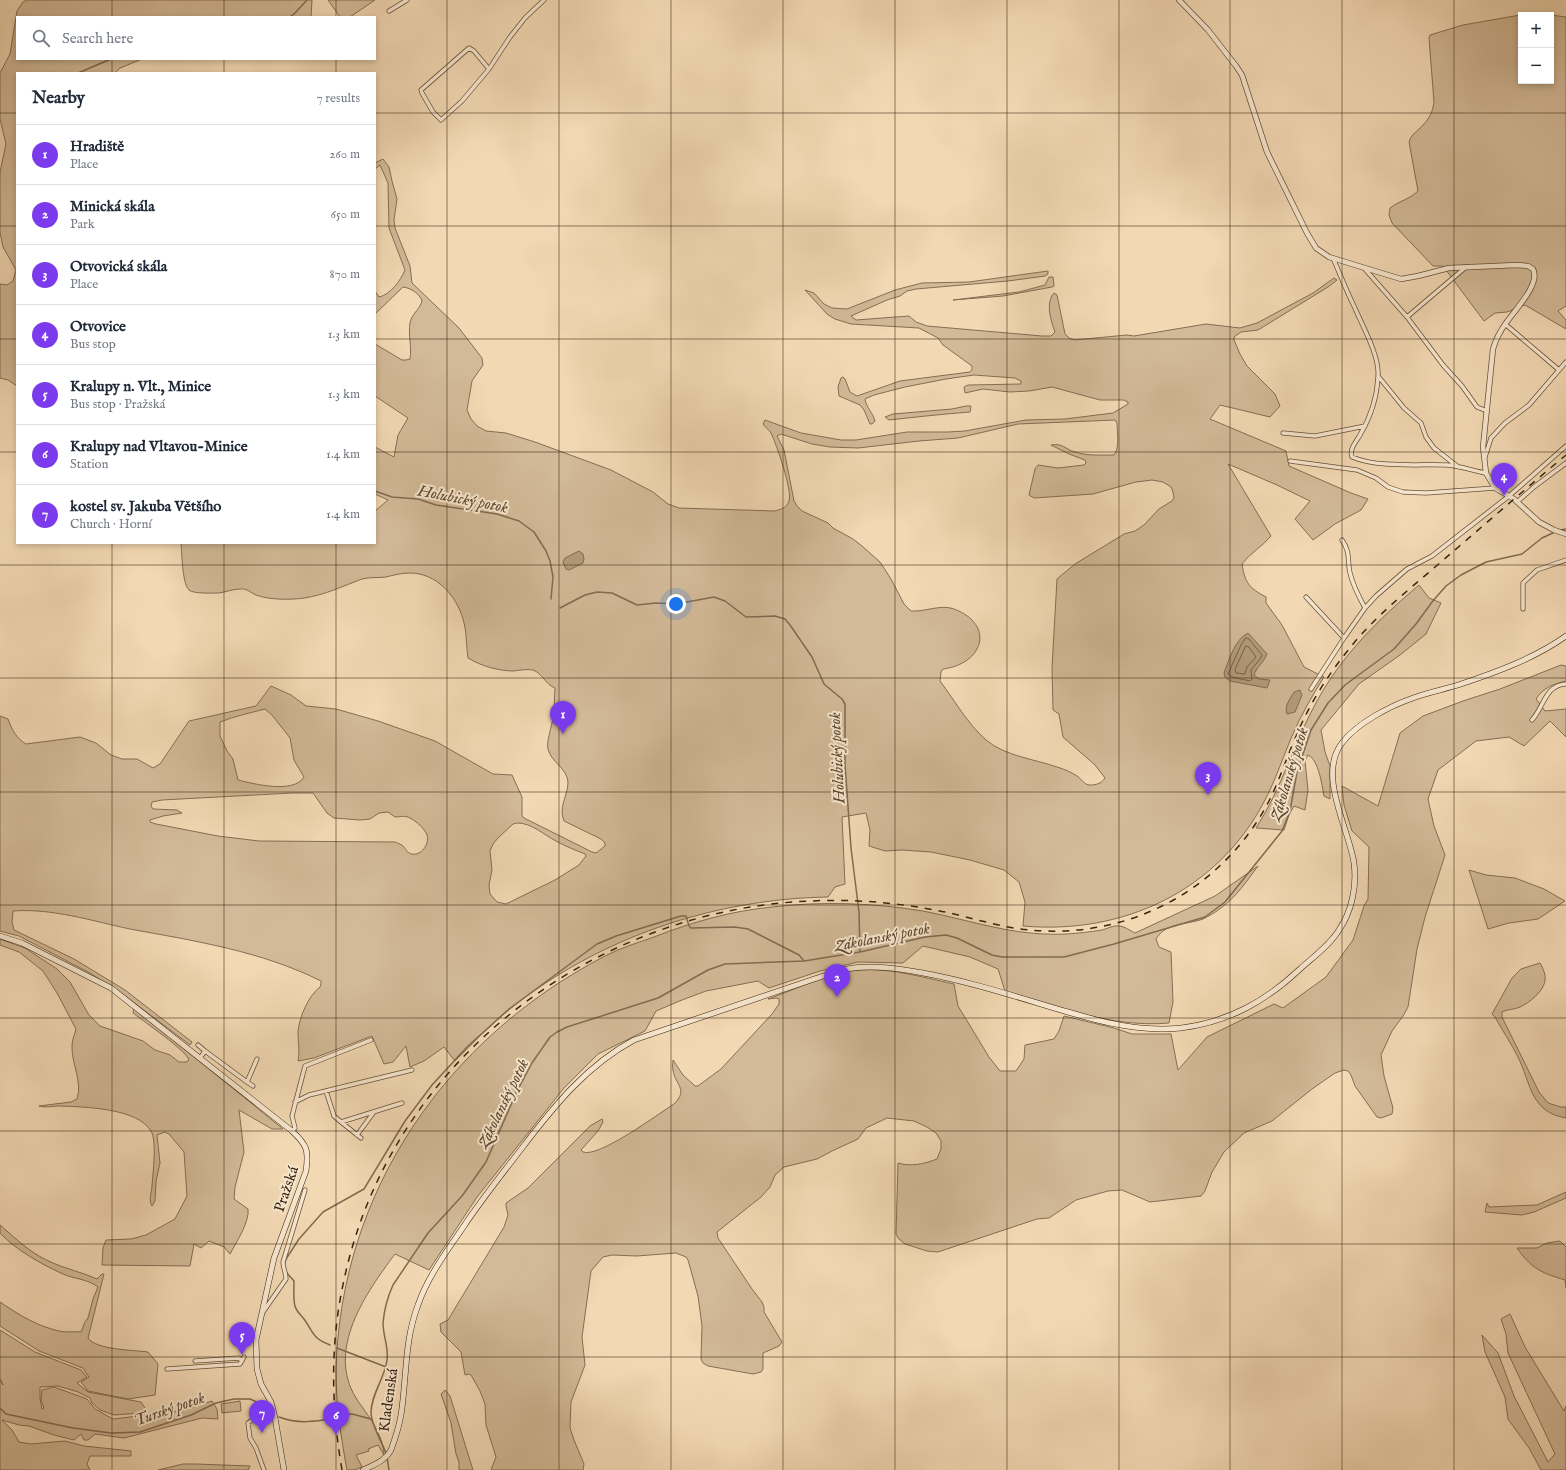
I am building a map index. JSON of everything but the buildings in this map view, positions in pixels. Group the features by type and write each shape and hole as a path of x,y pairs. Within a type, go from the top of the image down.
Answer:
{"main road":[{"name":"Kladenská","path":"364,1470 383,1460 391,1450 401,1416 408,1340 414,1318 426,1287 447,1251 484,1196 536,1130 575,1084 589,1070 621,1047 634,1040 829,974 850,968 862,967 897,969 948,978 1108,1023 1147,1028 1172,1029 1203,1024 1234,1014 1262,1000 1284,984 1333,939 1341,927 1350,907 1354,885 1354,862 1338,808 1333,776 1336,754 1344,740 1363,724 1389,709 1413,698 1463,683 1530,657 1553,645 1566,636"},
{"name":"Pražská","path":"0,936 22,943 111,988 294,1129 307,1149 308,1157 306,1171 274,1258 256,1340 257,1369 261,1384 271,1402 284,1470"}],"street":[{"path":"390,11 407,0"},
{"path":"489,69 474,51 469,48 421,90 422,93 433,112 441,120 462,101 489,69 510,37 525,18 544,0"},
{"path":"1180,0 1208,30 1236,66 1245,84 1266,152 1316,248 1333,258 1401,279 1412,278 1449,268 1517,265 1528,266 1533,269 1536,277 1532,286 1498,335 1493,348 1483,447 1486,473 1494,488"},
{"path":"1333,258 1367,334 1377,364 1378,376 1376,398 1365,426 1352,448 1350,453 1352,457 1360,461 1392,464 1449,465 1486,473"},
{"path":"1364,267 1407,317 1477,407 1487,411"},
{"path":"1407,317 1467,267"},
{"path":"1505,324 1559,370"},
{"path":"1485,458 1491,438 1504,423 1529,405 1566,362"},
{"path":"1378,376 1404,408 1421,423 1426,437 1434,448 1457,467"},
{"path":"1283,433 1314,436 1365,426"},
{"path":"1311,689 1344,638 1365,608 1376,596 1407,569 1432,556 1509,496 1566,446"},
{"path":"1290,461 1357,470 1376,478 1388,488 1403,492 1426,493 1494,488 1517,502 1539,522 1554,530 1566,534"},
{"path":"1517,502 1566,463"},
{"path":"1342,540 1348,549 1350,572 1354,587 1365,608"},
{"path":"1523,609 1523,583 1537,570 1566,560"},
{"path":"1306,597 1344,638"},
{"path":"1532,720 1536,716 1547,694 1557,686 1566,684"},
{"path":"294,1129 292,1116 305,1066 371,1040"},
{"path":"198,1045 253,1086"},
{"path":"200,1058 205,1051"},
{"path":"247,1082 257,1059"},
{"path":"295,1102 326,1091 412,1070"},
{"path":"326,1091 334,1116 359,1136 375,1111"},
{"path":"341,1122 402,1103"},
{"name":"Pražská","path":"261,1315 286,1279 283,1262 305,1190"},
{"path":"167,1369 240,1364 244,1356"},
{"path":"195,1360 239,1358 242,1361"},
{"path":"264,1470 256,1448 250,1438 248,1423 259,1416 275,1418"}],"shaded area":[{"path":"27,0 312,0 311,16 16,16 17,11 23,2"},
{"path":"328,0 375,0 351,16 339,16"},
{"path":"1518,15 1518,84 1554,84 1554,15 1566,17 1566,306 1558,311 1566,320 1566,329 1525,305 1507,312 1495,313 1484,321 1443,266 1433,266 1392,223 1389,215 1390,208 1418,191 1409,142 1432,112 1434,102 1430,35 1463,25"},
{"path":"16,17 16,60 140,60 120,68 116,72 16,72 16,270 3,247 0,232 0,172 6,144 0,119 0,73 10,54"},
{"path":"383,159 389,167 397,199 394,220 395,228 410,266 412,283 459,328 482,358 483,365 472,381 467,410 471,419 477,426 486,431 506,433 535,442 611,470 653,492 668,504 679,508 775,511 784,508 787,505 790,496 789,488 771,433 763,424 765,420 801,433 841,440 856,440 907,432 965,431 1026,420 1065,419 1113,413 1128,404 1128,402 1124,400 1100,400 1052,387 1029,391 1010,392 983,389 965,393 964,387 968,385 1021,384 1021,381 1015,378 974,375 905,387 874,395 865,399 875,421 870,424 864,410 860,405 839,396 838,387 841,378 843,377 845,379 850,392 857,396 900,381 970,372 972,370 972,366 943,345 938,338 919,328 851,324 835,319 827,314 805,290 814,293 824,304 832,308 847,309 895,290 922,283 969,282 1048,271 1048,274 1045,276 907,291 900,296 887,300 851,316 856,320 909,316 916,322 927,326 1051,336 1055,332 1049,307 1051,297 1054,293 1057,295 1065,334 1074,340 1127,335 1134,336 1206,324 1240,328 1257,323 1313,293 1334,278 1337,280 1258,330 1241,332 1234,337 1240,354 1247,366 1275,394 1280,406 1270,417 1220,405 1210,419 1286,451 1289,466 1368,499 1361,510 1335,524 1313,540 1295,519 1310,501 1228,464 1271,536 1242,564 1246,580 1252,588 1266,597 1266,603 1282,625 1304,667 1324,677 1299,721 1265,800 1245,832 1221,859 1194,882 1164,900 1131,914 1096,923 1060,927 1023,926 1025,902 1019,882 1004,870 970,860 931,852 902,850 885,851 869,846 870,830 866,813 842,817 845,884 835,887 828,897 785,899 743,905 701,914 620,942 582,961 545,984 510,1009 455,1061 444,1047 424,1061 410,1067 406,1046 393,1062 384,1064 372,1036 314,1058 298,1061 298,1032 300,1020 308,1002 320,987 321,981 275,962 227,948 57,913 42,911 13,911 12,922 14,930 74,959 125,990 192,1042 190,1045 120,992 88,972 19,936 0,931 0,716 8,719 15,733 26,744 80,737 96,743 111,755 122,759 137,759 153,768 160,764 189,721 256,706 271,686 291,695 306,706 336,709 378,721 435,741 493,774 512,775 522,797 522,816 524,818 592,852 596,853 605,846 605,843 601,839 564,821 562,816 568,787 567,777 552,758 548,749 548,738 554,714 555,688 533,670 508,671 496,669 484,666 468,658 465,629 460,610 450,594 436,581 419,574 404,573 386,577 362,579 319,595 304,598 273,599 261,597 242,589 219,593 199,593 189,590 185,581 181,544 376,544 376,510 388,500 376,494 376,448 394,457 398,435 408,418 376,397 376,345 402,360 410,359 410,323 422,301 415,292 403,287 376,313 376,292 379,297 391,290 401,278 405,270 389,228 388,183 380,165 376,168 376,162","holes":["1115,420 1117,423 1118,444 1114,455 1084,454 1071,451 1061,446 1051,445 1085,460 1086,463 1084,465 1058,468 1038,465 1035,469 1029,495 1034,498 1093,494 1136,482 1152,480 1163,482 1171,487 1173,492 1174,498 1172,501 1159,509 1144,525 1135,531 1124,534 1075,564 1057,579 1052,668 1053,710 1059,714 1063,737 1095,765 1105,778 1100,783 1089,785 1084,783 1077,776 1065,770 1002,750 986,740 979,733 967,719 940,681 941,672 943,669 957,666 968,660 975,652 979,643 980,634 976,624 967,616 954,609 944,607 911,611 904,604 880,562 853,539 833,528 828,523 802,511 794,501 784,450 777,436 781,434 812,444 830,447 858,448 958,438 1018,424","265,709 272,715 290,738 294,760 304,777 299,782 292,785 273,786 254,784 238,780 233,759 227,751 220,736 220,722","313,793 327,813 334,818 360,820 370,819 379,813 388,812 395,817 408,817 424,830 428,838 426,845 419,853 412,854 409,853 402,845 395,842 259,841 218,836 150,822 150,820 163,816 182,813 177,810 153,809 151,806 152,802 162,800","517,823 533,827 559,843 585,854 586,856 579,865 555,880 506,904 497,902 490,894 489,885 492,870 490,851 498,838 513,824"]},
{"path":"16,270 16,385 8,380 0,378 0,284 7,285 13,281"},
{"path":"1049,277 1053,277 1054,286 1052,287 1003,296 953,300 1019,292 1045,285"},
{"path":"971,406 970,412 889,420 885,417 893,414 952,409"},
{"path":"1419,585 1429,598 1441,603 1426,634 1400,655 1359,684 1321,730 1325,752 1330,766 1330,799 1324,796 1315,762 1308,755 1305,761 1308,790 1305,810 1294,806 1284,830 1256,828 1281,781 1301,733 1327,684 1362,638"},
{"path":"1561,665 1566,666 1566,681 1549,687 1536,699 1545,711 1566,709 1566,737 1550,721 1524,746 1509,737 1476,741 1438,770 1428,799 1434,826 1445,855 1425,917 1417,949 1408,1007 1392,1031 1381,1055 1384,1076 1393,1108 1392,1114 1381,1118 1377,1117 1355,1086 1351,1075 1348,1071 1344,1070 1335,1073 1312,1089 1272,1121 1244,1133 1224,1152 1212,1172 1205,1191 1201,1196 1150,1202 1122,1190 1108,1191 1076,1200 1049,1218 1037,1219 938,1252 927,1251 905,1244 896,1234 898,1163 908,1165 918,1164 937,1159 941,1149 941,1141 936,1133 914,1121 887,1118 866,1128 858,1139 817,1159 784,1167 775,1175 770,1187 761,1197 717,1232 718,1238 762,1302 764,1312 782,1342 779,1346 763,1353 763,1369 761,1372 753,1374 708,1366 703,1363 701,1359 702,1326 698,1296 686,1257 676,1253 637,1256 612,1255 603,1257 591,1271 582,1337 585,1365 571,1402 570,1428 584,1464 583,1470 491,1470 496,1457 486,1425 485,1404 471,1375 465,1375 461,1352 441,1332 440,1324 448,1320 504,1227 508,1215 506,1203 528,1188 590,1126 602,1119 603,1122 598,1131 581,1150 583,1152 591,1152 615,1142 674,1104 681,1091 674,1075 673,1060 683,1075 695,1086 698,1086 721,1069 772,1014 779,1004 779,999 768,999 820,979 841,973 877,970 903,973 954,984 958,1006 989,1057 1000,1071 1016,1071 1024,1059 1025,1045 1054,1039 1059,1031 1064,1016 1132,1034 1171,1034 1178,1070 1207,1037 1274,1004 1283,1008 1326,977 1353,940 1364,906 1368,899 1369,847 1352,831 1344,805 1342,786 1378,806 1400,733 1423,716 1500,689"},
{"path":"1258,866 1236,894 1226,904 1203,919 1177,925 1165,930 1156,939 1159,947 1171,952 1173,1002 1169,1023 1148,1024 1106,1019 1086,1015 1005,991 998,969 970,957 923,946 903,963 858,962 820,971 769,988 758,981 706,991 656,1011 645,1031 598,1054 564,1088 477,1197 429,1270 395,1254 372,1286 353,1322 345,1360 348,1379 356,1398 378,1432 384,1455 378,1445 368,1449 369,1451 356,1455 362,1467 354,1470 347,1470 339,1421 336,1383 342,1305 358,1242 381,1182 413,1127 452,1076 497,1030 548,990 611,953 668,932 727,914 791,905 848,904 904,908 1019,932 1059,934 1076,933 1102,930 1117,926 1123,927 1135,933 1215,896"},
{"path":"1469,870 1486,875 1515,878 1544,889 1565,901 1538,919 1509,923 1488,929"},
{"path":"0,939 25,948 57,969 70,982 89,1015 100,1026 143,1041 155,1050 170,1055 179,1062 186,1062 189,1060 173,1043 133,1013 134,1008 283,1129 272,1129 239,1110 244,1152 235,1187 234,1199 248,1209 248,1214 242,1232 230,1254 224,1247 209,1241 201,1248 194,1244 190,1266 102,1265 103,1248 106,1240 131,1239 146,1235 175,1219 187,1196 184,1152 169,1134 165,1132 157,1135 160,1163 156,1181 155,1201 152,1206 150,1198 154,1165 154,1142 151,1131 144,1123 123,1113 110,1110 83,1107 39,1106 71,1102 77,1099 79,1086 72,1052 72,1041 76,1029 57,993 43,971 19,952 0,945"},
{"path":"1540,963 1545,976 1542,989 1535,997 1524,1005 1502,1012 1502,1017 1539,1092 1548,1103 1566,1107 1566,1118 1554,1115 1545,1110 1538,1103 1533,1095 1515,1052 1492,1014 1512,978 1521,969"},
{"path":"1566,1192 1566,1198 1534,1212 1522,1215 1485,1212 1487,1203 1489,1207 1537,1205"},
{"path":"0,1225 19,1242 46,1260 97,1279 104,1274 88,1338 92,1342 107,1347 148,1352 158,1364 155,1395 128,1399 88,1391 81,1382 89,1377 83,1368 39,1351 0,1326 0,1302 21,1316 51,1329 62,1332 81,1332 88,1318 98,1287 90,1282 67,1276 29,1256 0,1233"},
{"path":"1560,1241 1566,1247 1566,1288 1565,1280 1537,1269 1522,1255 1517,1248 1537,1248 1547,1243"},
{"path":"1510,1314 1525,1347 1564,1411 1566,1406 1566,1470 1541,1470 1529,1448 1508,1419 1505,1397 1485,1352 1482,1335 1498,1353 1514,1396 1548,1462 1555,1454 1508,1353 1506,1334 1501,1319"},
{"path":"0,1330 35,1352 81,1370 87,1377 77,1383 88,1392 141,1402 145,1408 142,1413 114,1415 100,1410 92,1403 90,1398 78,1392 58,1386 40,1387 40,1398 42,1409 44,1408 41,1400 42,1390 54,1387 87,1399 95,1409 113,1419 180,1411 212,1401 217,1409 218,1419 202,1418 124,1438 95,1434 88,1440 84,1440 81,1434 74,1440 29,1426 2,1420 12,1430 19,1442 31,1444 65,1441 84,1446 131,1451 131,1456 90,1456 87,1464 90,1470 0,1470 0,1380 3,1385 0,1378"},
{"path":"445,1390 450,1396 473,1470 459,1470 459,1462 456,1454 451,1423 441,1394"},
{"path":"240,1401 241,1411 222,1413 221,1404"},
{"path":"183,1464 250,1466 248,1470 158,1470"}],"water":[{"path":"579,551 583,554 583,563 569,570 566,569 563,562 565,558"},
{"path":"1248,633 1267,654 1254,675 1259,679 1270,680 1267,688 1230,681 1225,677 1224,673 1233,650 1239,640"},
{"path":"1300,690 1302,695 1295,712 1287,714 1286,708 1289,700 1294,692"}],"waterway":[{"name":"Holubický potok","path":"291,16 307,0"},
{"name":"Holubický potok","path":"80,72 109,60"},
{"name":"Holubický potok","path":"376,491 392,497 418,499 436,505 497,514 519,521 534,532 546,551 550,561 553,577 551,599"},
{"name":"Zákolanský potok","path":"1560,530 1566,529"},
{"name":"Zákolanský potok","path":"386,1453 375,1428 371,1413 373,1399 386,1367 387,1351 383,1323 385,1309 391,1289 428,1233 462,1196 486,1162 517,1091 532,1063 550,1037 567,1027 658,998 708,970 725,964 804,961 860,952 925,937 946,935 957,938 992,955 1002,957 1064,957 1205,917 1225,902 1282,831 1290,811 1297,772 1311,730 1328,703 1345,685 1394,649 1446,586 1461,575 1486,562 1522,554 1542,538 1555,532"},
{"name":"Holubický potok","path":"560,608 585,595 597,592 612,593 637,605 656,603 676,604 714,597 725,601 746,617 775,616 785,619 812,657 824,684 842,699 845,704 845,765 851,848 859,912 860,952"},
{"path":"284,1265 286,1259 299,1239 323,1212 364,1189 405,1121 432,1085 467,1047 509,1009 597,944 616,936 681,916 686,916 691,928 735,927 748,929 799,955 804,961"},
{"path":"286,1272 294,1281 294,1300 296,1310 316,1337 330,1345"},
{"path":"337,1348 386,1367"},
{"name":"Turský potok","path":"0,1408 6,1414 73,1428 111,1433 140,1432 191,1415 216,1403 234,1399 250,1399 259,1403 265,1408"},
{"name":"Turský potok","path":"267,1411 271,1414"},
{"name":"Turský potok","path":"339,1416 352,1414 371,1419"},
{"name":"Turský potok","path":"279,1417 292,1421 306,1422 333,1418"},
{"name":"Zákolanský potok","path":"387,1457 389,1470"}],"railway":[{"path":"342,1470 338,1446 334,1398 334,1351 336,1327 344,1280 368,1201 406,1130 454,1066 513,1012 580,967 653,933 730,911 811,901 840,900 900,905 939,911 1008,927 1028,930 1069,931 1110,925 1149,912 1168,903 1198,884 1213,872 1226,860 1250,832 1269,801 1297,734 1314,700 1334,669 1359,637 1406,592 1566,455"}],"place":[{"name":"Otvovice","path":"1504,496"},
{"name":"Hradiště","path":"563,734"},
{"name":"Otvovická skála","path":"1208,795"},
{"name":"Minická skála","path":"837,997"},
{"name":"Kralupy n. Vlt., Minice","path":"242,1355"},
{"name":"kostel sv. Jakuba Většího","path":"262,1433"},
{"name":"Kralupy nad Vltavou-Minice","path":"336,1435"}]}
